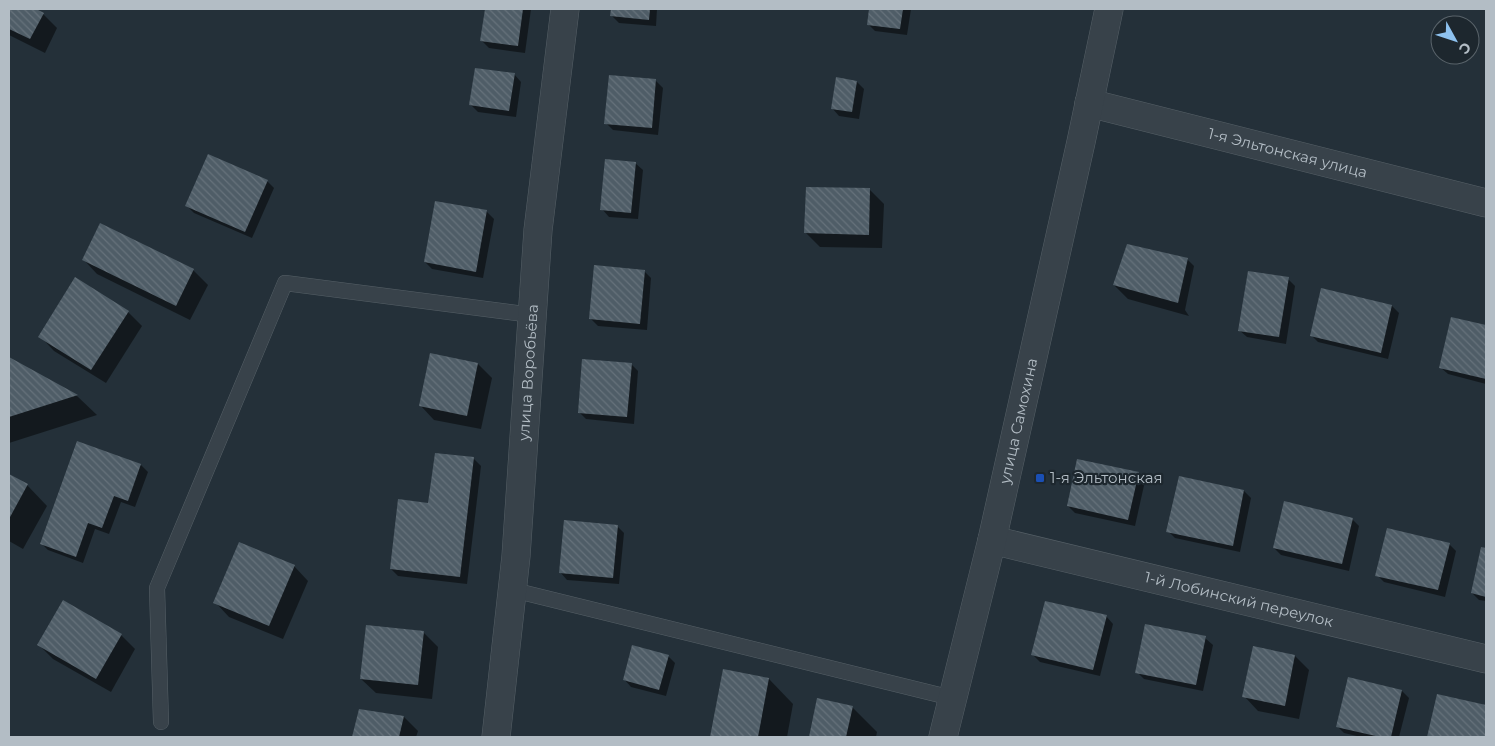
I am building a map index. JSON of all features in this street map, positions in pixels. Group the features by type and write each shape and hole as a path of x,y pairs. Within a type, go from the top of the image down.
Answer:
{"street":[{"name":"улица Воробьёва","path":"496,737 516,556 538,230 565,9"},
{"name":"улица Самохина","path":"943,737 992,540 1109,9"},
{"name":"1-я Эльтонская улица","path":"1089,103 1486,203"},
{"name":"1-й Лобинский переулок","path":"992,540 1486,659"}],"lane":[{"path":"160,722 157,588 285,282 532,315"},
{"path":"512,590 952,698"}],"building":[{"path":"9,9 36,9 44,13 30,39 9,29"},
{"path":"485,9 523,9 518,46 480,41"},
{"path":"611,9 650,9 649,20 610,16"},
{"path":"869,9 903,9 900,29 867,25"},
{"path":"475,68 515,73 509,111 469,105"},
{"path":"609,75 656,79 652,128 604,124"},
{"path":"836,77 857,81 852,112 831,109"},
{"path":"208,154 268,180 245,232 185,206"},
{"path":"605,159 636,162 631,213 600,210"},
{"path":"806,187 870,188 869,235 804,233"},
{"path":"435,201 487,210 476,272 424,262"},
{"path":"100,223 194,269 176,306 82,260"},
{"path":"1127,244 1188,258 1178,303 1113,285"},
{"path":"594,265 645,270 640,324 589,319"},
{"path":"1248,271 1289,277 1279,337 1238,331"},
{"path":"75,277 129,311 91,370 38,337"},
{"path":"1321,288 1392,305 1381,353 1310,336"},
{"path":"1451,317 1486,325 1486,379 1439,368"},
{"path":"430,353 478,363 467,416 419,406"},
{"path":"9,357 78,395 9,417"},
{"path":"582,359 632,363 627,417 578,413"},
{"path":"77,441 141,464 128,501 114,496 102,528 88,523 76,557 40,544"},
{"path":"435,453 474,457 460,577 390,569 398,499 428,503"},
{"path":"1077,459 1139,472 1128,520 1067,506"},
{"path":"9,474 28,484 9,519"},
{"path":"1179,476 1244,490 1233,546 1166,532"},
{"path":"1284,501 1353,518 1342,564 1273,548"},
{"path":"564,520 618,525 613,578 559,573"},
{"path":"1387,528 1450,543 1438,590 1375,576"},
{"path":"239,542 295,565 269,626 213,603"},
{"path":"1481,547 1486,548 1486,597 1471,593"},
{"path":"63,600 122,634 96,679 37,645"},
{"path":"1045,601 1107,615 1093,670 1031,655"},
{"path":"1145,624 1206,636 1196,685 1135,673"},
{"path":"366,625 424,631 418,685 360,679"},
{"path":"632,645 669,655 659,690 623,680"},
{"path":"1253,646 1295,655 1285,706 1242,697"},
{"path":"723,669 769,678 758,737 710,737"},
{"path":"1348,677 1402,690 1391,737 1380,737 1336,727"},
{"path":"1437,694 1486,705 1486,737 1427,737"},
{"path":"817,698 853,706 846,737 809,737"},
{"path":"359,709 404,716 399,737 352,737"}],"place":[{"name":"1-я Эльтонская","path":"1040,478"}]}
